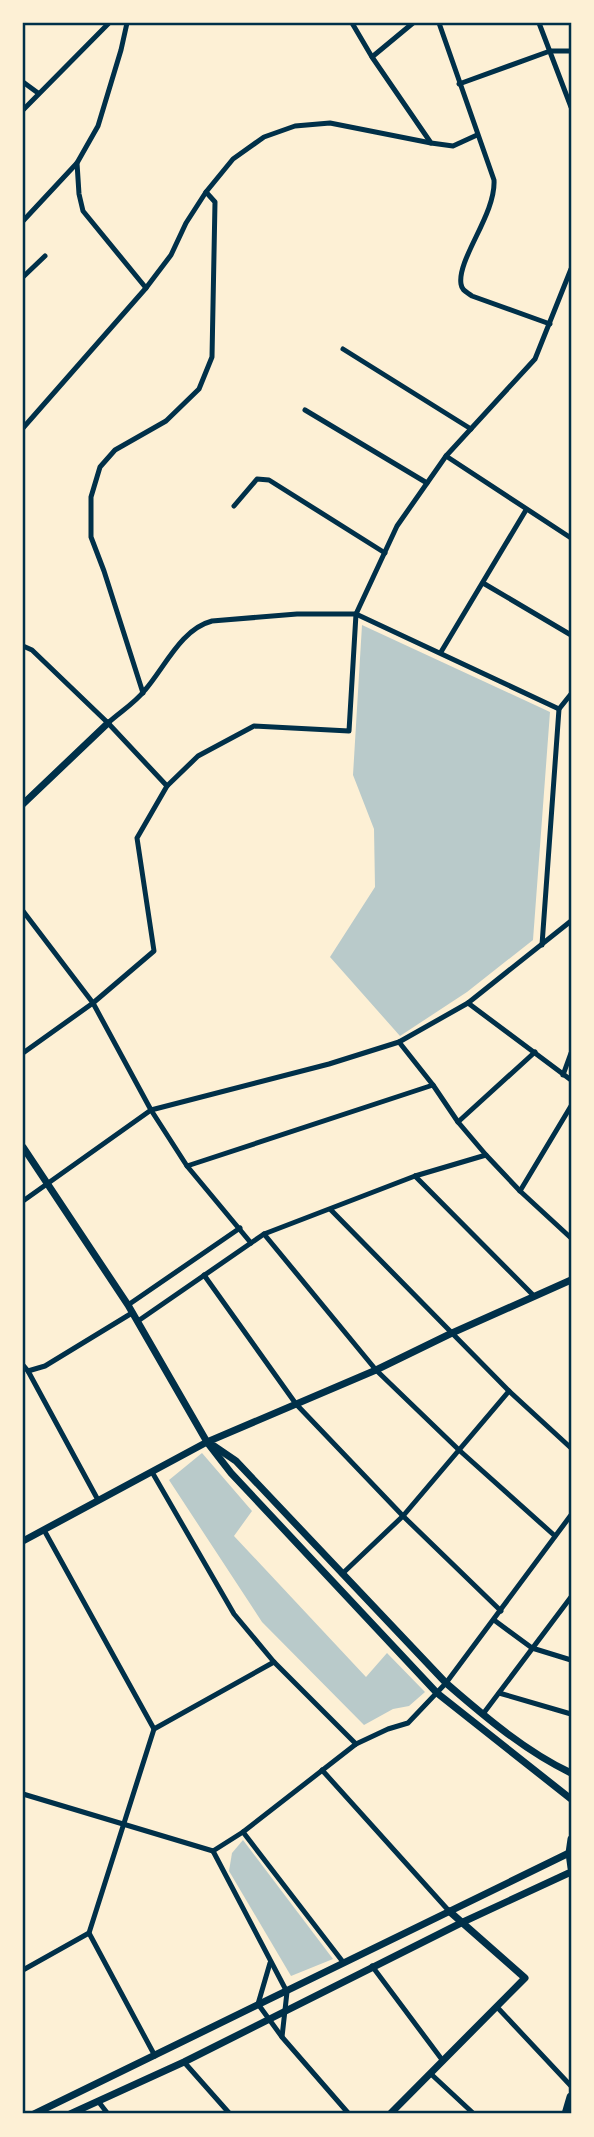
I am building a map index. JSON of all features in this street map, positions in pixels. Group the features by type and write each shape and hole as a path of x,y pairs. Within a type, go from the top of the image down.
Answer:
{"main road":[{"path":"566,2114 571,2096"}],"street":[{"path":"23,110 109,23"},
{"path":"23,221 77,163 98,126 127,23"},
{"path":"352,23 431,143"},
{"path":"372,57 413,23"},
{"path":"439,23 494,180 495,191 464,267 461,282 463,290 472,296 550,324"},
{"path":"539,23 571,107"},
{"path":"459,84 550,51 571,51"},
{"path":"23,82 38,93"},
{"path":"23,428 146,288 171,255 186,223 206,192 233,159 264,137 295,126 330,123 453,146 477,135"},
{"path":"77,163 83,211 146,288"},
{"path":"143,693 91,537 91,496 100,467 115,450 166,421 199,389 212,357 215,201 206,192"},
{"path":"23,277 45,256"},
{"path":"23,1052 93,1003 154,951 137,838 167,786 198,756 254,726 349,732 356,614 397,526 446,456 535,359 571,269"},
{"path":"343,349 471,429"},
{"path":"305,410 427,483"},
{"path":"23,414 28,420"},
{"path":"446,456 571,538"},
{"path":"234,506 257,479 269,480 385,553"},
{"path":"441,652 526,510"},
{"path":"483,583 571,635"},
{"path":"23,804 143,693 184,638 200,624 212,621 297,614 356,614 559,709"},
{"path":"23,646 32,650 108,723 167,786"},
{"path":"542,945 559,709 571,694"},
{"path":"23,911 93,1003 151,1110 187,1166 251,1243"},
{"path":"23,1201 151,1110 330,1064 399,1042 468,1003 571,921"},
{"path":"468,1003 571,1080"},
{"path":"399,1042 486,1155 571,1238"},
{"path":"458,1122 535,1052"},
{"path":"563,1075 571,1053"},
{"path":"187,1166 433,1085"},
{"path":"520,1191 571,1106"},
{"path":"23,1146 138,1321 207,1442 231,1474 437,1693 571,1800"},
{"path":"138,1321 264,1234 415,1176 486,1155"},
{"path":"415,1176 534,1296"},
{"path":"331,1210 509,1391 571,1448"},
{"path":"29,1371 45,1366 130,1309 240,1228"},
{"path":"264,1234 376,1370 459,1450 555,1536"},
{"path":"204,1275 296,1404 403,1516 502,1611"},
{"path":"23,1541 207,1442 376,1370 571,1280"},
{"path":"23,1365 29,1371 98,1500"},
{"path":"342,1574 403,1516 509,1391"},
{"path":"207,1442 236,1461 446,1683 483,1714 551,1763 571,1773"},
{"path":"152,1472 234,1614 274,1662 356,1744"},
{"path":"213,1851 243,1832 356,1744 387,1729 408,1723 446,1683 571,1515"},
{"path":"44,1530 153,1729"},
{"path":"483,1714 571,1597"},
{"path":"494,1620 532,1648 571,1660"},
{"path":"23,1970 89,1933 153,1729 274,1662"},
{"path":"499,1693 571,1714"},
{"path":"322,1770 449,1911 525,1978 390,2114"},
{"path":"23,1794 213,1851 287,1992 282,2037"},
{"path":"243,1832 343,1962"},
{"path":"70,2114 184,2062 372,1966 571,1870 571,1839"},
{"path":"34,2114 569,1853"},
{"path":"89,1933 156,2056"},
{"path":"258,2004 270,1963"},
{"path":"372,1966 443,2061"},
{"path":"258,2004 282,2037 349,2114"},
{"path":"497,2007 571,2086"},
{"path":"184,2062 230,2114"},
{"path":"432,2074 474,2114"},
{"path":"98,2101 107,2114"}],"shaded area":[{"path":"362,625 550,712 533,940 467,992 400,1036 330,957 375,887 374,829 353,775"},
{"path":"202,1453 252,1511 234,1536 366,1677 387,1653 425,1692 409,1706 393,1709 364,1725 262,1622 169,1480"},
{"path":"243,1840 333,1959 291,1976 229,1871 232,1853"}]}
